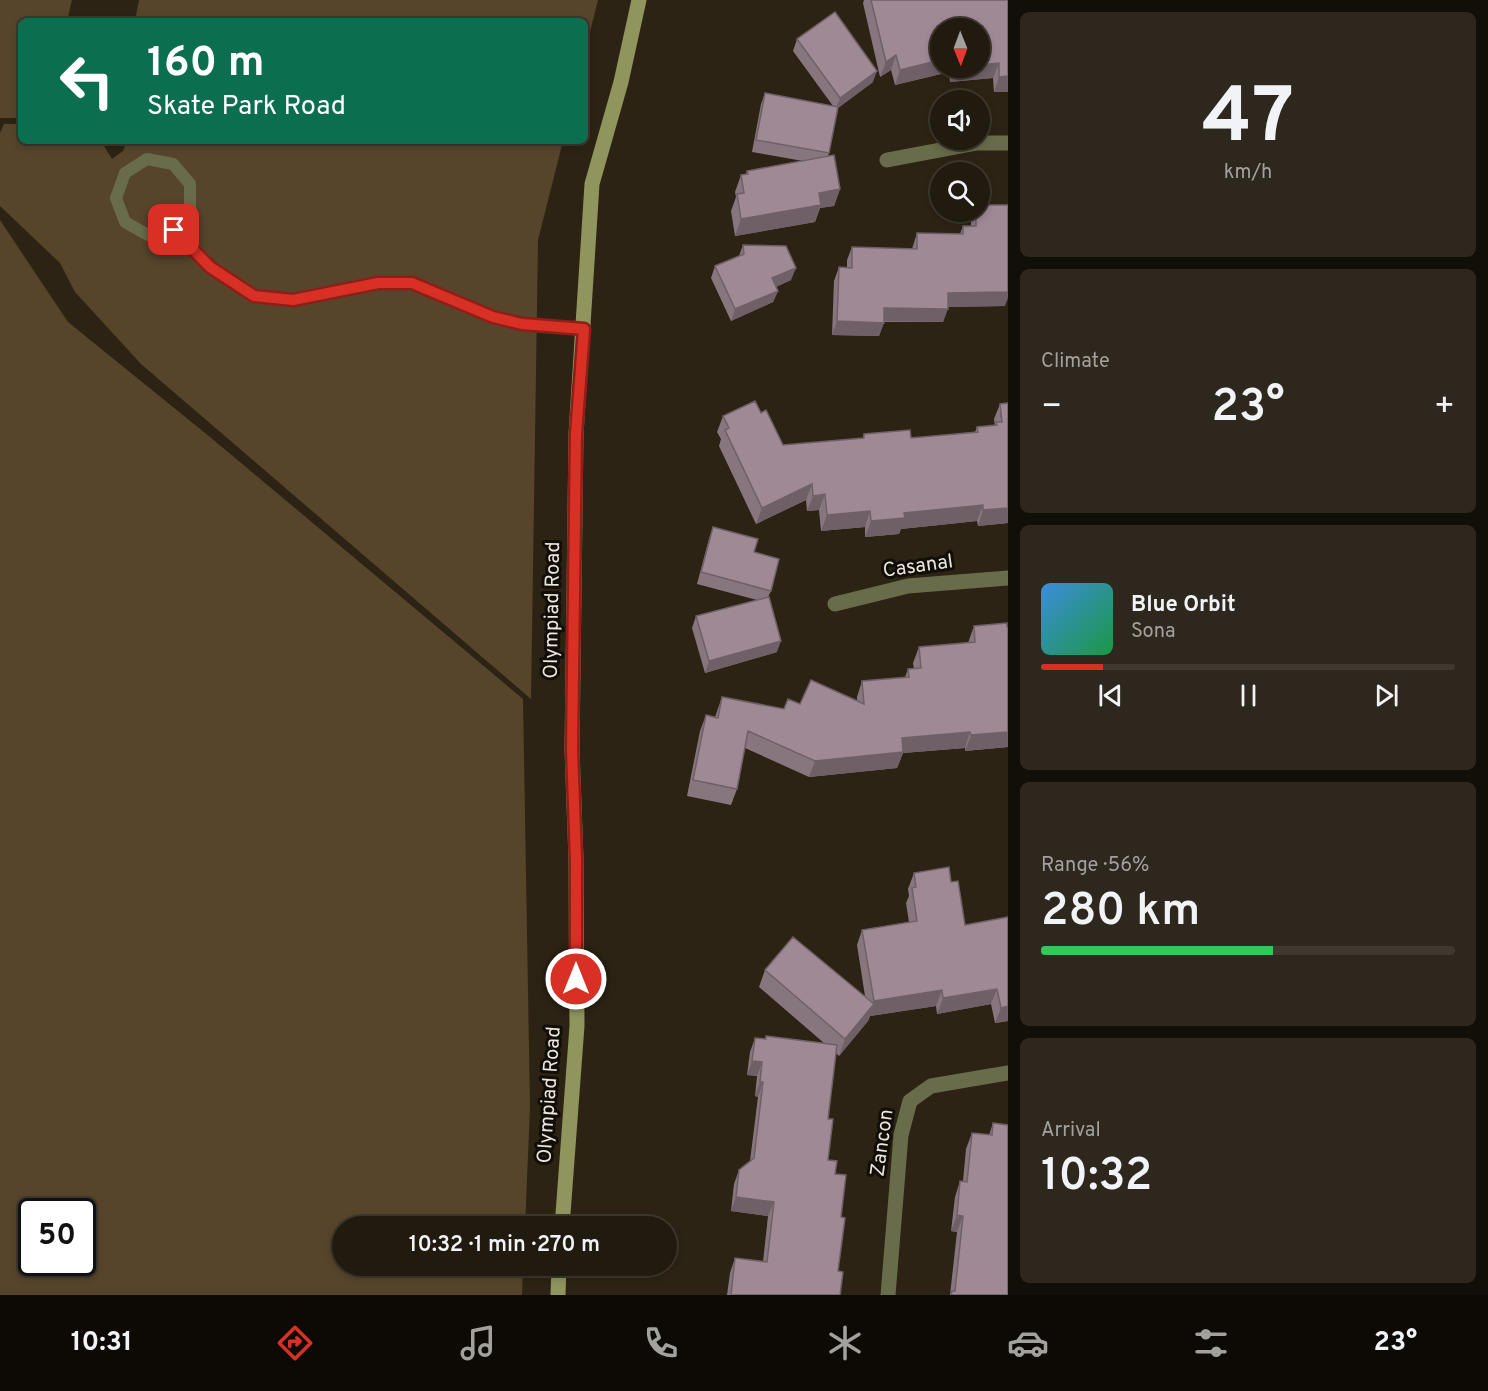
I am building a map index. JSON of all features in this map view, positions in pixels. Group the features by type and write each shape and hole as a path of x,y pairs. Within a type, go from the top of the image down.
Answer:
{"main road":[{"name":"Olympiad Road","path":"563,1216 577,1026 576,859 572,749 576,434 592,183 621,82 639,0"},
{"path":"558,1295 559,1276"}],"street":[{"path":"887,160 977,143 1008,142"},
{"name":"Casanal","path":"835,604 908,586 1008,578"},
{"name":"Zancon","path":"888,1295 901,1135 910,1101 931,1086 1008,1073"}],"lane":[{"path":"147,159 173,164 190,184 190,210 174,230 148,235 125,222 116,198 124,173 147,159"},
{"path":"174,230 210,267 254,296 293,300 378,283 412,283 493,317 522,324 584,329"}],"shaded area":[{"path":"0,0 72,0 68,18 18,18 18,118 0,118"},
{"path":"139,0 598,0 588,40 588,18 136,18"},
{"path":"4,124 18,124 18,144 103,144 112,159 123,151 126,144 562,144 538,240 531,699 141,364 75,292 60,263 0,206 0,133"},
{"path":"0,220 68,322 210,437 523,699 530,1107 525,1216 332,1216 332,1276 523,1276 522,1295 0,1295"}],"building":[{"path":"871,0 1008,0 1008,76 999,77 999,63 990,64 990,18 930,18 930,62 900,70 896,55 886,62"},
{"path":"835,12 877,71 840,98 797,39"},
{"path":"765,93 838,107 829,153 756,140"},
{"path":"834,155 840,189 819,193 821,205 741,219 737,194 744,193 741,175 748,174 747,171"},
{"path":"990,205 1008,205 1008,292 948,293 948,309 884,308 884,323 837,321 839,267 852,268 852,247 917,249 917,233 963,234 963,226 976,226 976,222 990,222"},
{"path":"743,245 786,246 796,268 772,278 778,291 735,309 715,266 744,254"},
{"path":"755,401 761,413 766,410 783,445 864,438 864,434 910,430 911,438 978,432 977,427 997,425 996,422 1002,422 1000,404 1008,403 1008,508 983,510 983,505 904,513 905,518 871,521 870,511 827,515 825,494 813,496 812,484 762,508 725,430 729,428 723,416"},
{"path":"713,527 758,539 754,552 779,559 771,591 701,572"},
{"path":"769,597 781,641 709,661 696,616"},
{"path":"1007,623 1008,732 971,735 970,732 902,738 903,752 815,761 748,731 737,789 693,780 706,715 718,718 722,697 784,709 788,699 800,704 811,680 864,704 862,681 909,677 908,669 921,668 919,647 975,642 974,626"},
{"path":"949,867 951,882 958,881 965,925 1008,917 1008,1006 1001,1008 997,989 943,998 942,990 874,1001 862,930 917,921 912,888 916,887 914,873"},
{"path":"793,937 874,1004 845,1039 765,970"},
{"path":"766,1036 837,1045 828,1119 833,1119 828,1160 837,1161 835,1174 846,1175 841,1217 845,1218 838,1271 843,1272 840,1295 731,1295 735,1258 767,1262 774,1202 736,1197 739,1170 754,1158 763,1082 760,1082 762,1062 752,1061 755,1038 766,1039"},
{"path":"993,1123 1008,1125 1008,1295 951,1295 952,1291 955,1291 963,1216 957,1215 960,1181 967,1182 972,1133 992,1135"}],"route":[{"path":"174,230 210,267 254,296 293,300 378,283 412,283 493,317 522,324 584,329 576,434 572,749 576,859 576,979"}]}
